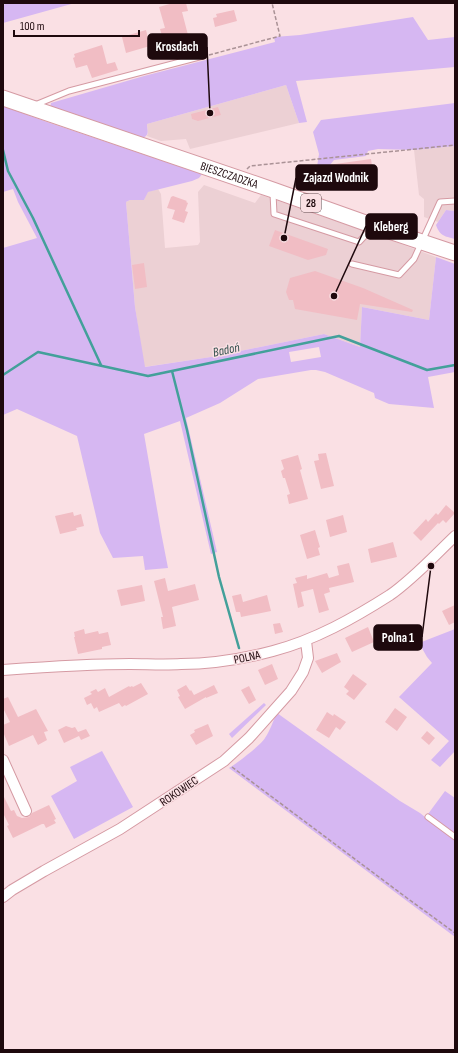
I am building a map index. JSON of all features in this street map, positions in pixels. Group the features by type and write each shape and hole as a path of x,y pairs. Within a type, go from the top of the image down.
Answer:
{"main road":[{"name":"BIESZCZADZKA","path":"3,98 240,178 455,253"}],"street":[{"name":"POLNA","path":"3,670 129,664 210,663 233,660 274,651 306,641 347,621 390,594 455,536"},
{"name":"ROKOWIEC","path":"3,897 44,871 120,829 224,761 249,738 291,691 303,672 308,658 306,641"},
{"path":"3,760 26,811"}],"lane":[{"path":"29,107 69,92 203,56"},
{"path":"273,190 274,214 359,242 374,226"},
{"path":"352,264 399,275 414,259 440,202 455,201"},
{"path":"428,817 455,837"}],"path":[{"path":"203,56 280,36 272,3"},
{"path":"240,178 250,166 455,145"},
{"path":"224,761 407,898 455,932"}],"shaded area":[{"path":"8,3 75,3 3,23 3,5"},
{"path":"413,17 428,40 455,37 455,67 296,81 307,122 299,123 286,85 147,124 147,135 143,138 50,108 51,103 144,76 275,42 274,37 300,35"},
{"path":"286,85 299,123 190,149 186,139 161,141 147,136 147,124"},
{"path":"455,103 455,146 414,150 378,149 368,151 366,156 334,160 324,172 317,167 319,154 313,132 321,120"},
{"path":"3,106 202,174 199,178 192,181 148,192 144,200 130,200 126,202 135,307 145,367 211,357 324,334 360,347 362,307 429,320 436,257 455,264 455,372 428,377 434,408 389,404 375,398 374,393 325,372 311,370 258,379 220,403 186,418 217,552 211,554 180,421 144,434 168,568 145,570 143,556 113,558 100,533 77,436 17,409 3,415 3,248 37,238 18,202 13,189 3,192","holes":["319,347 321,357 291,362 289,352"]},
{"path":"455,146 455,211 446,210 438,222 424,217 424,199 419,195 414,150"},
{"path":"204,185 255,203 261,195 436,257 429,320 362,307 360,347 324,334 211,357 144,367 135,307 126,202 130,200 144,200 147,192 158,189 161,194 165,248 198,245 200,242 198,192"},
{"path":"446,210 455,211 455,239 443,235 436,225"},
{"path":"455,629 455,751 440,767 431,760 449,741 399,697 432,663 419,643"},
{"path":"264,703 266,705 232,738 229,734"},
{"path":"277,713 400,801 420,813 455,841 455,937 229,768 263,741"},
{"path":"102,751 133,807 74,839 51,796 77,781 70,767"},
{"path":"445,791 455,798 455,835 428,814"}],"building":[{"path":"173,3 186,3 188,11 182,12 188,35 164,42 160,29 165,28 159,7"},
{"path":"234,10 237,21 215,27 213,18 217,17 216,14"},
{"path":"146,30 150,46 126,53 122,37"},
{"path":"102,45 107,64 115,62 118,70 92,78 87,65 76,68 73,58 75,57 74,54"},
{"path":"218,107 221,115 198,121 192,119 191,114"},
{"path":"371,159 374,180 328,165"},
{"path":"173,196 187,201 186,202 188,203 185,211 188,212 184,223 172,219 175,210 167,208 171,197"},
{"path":"275,230 328,249 326,255 308,260 269,246"},
{"path":"144,263 147,287 135,289 132,265"},
{"path":"315,271 363,288 413,310 412,312 360,304 357,320 295,309 293,300 289,300 286,292 290,278"},
{"path":"326,453 334,486 321,489 314,461 319,460 318,454"},
{"path":"298,455 302,469 300,470 308,499 289,504 287,495 290,494 281,471 284,469 281,460"},
{"path":"446,505 455,513 446,523 443,520 439,524 438,523 421,541 413,533 426,519 428,522 436,513 438,515"},
{"path":"73,512 74,516 81,514 84,526 76,528 77,530 60,534 55,516"},
{"path":"343,515 347,532 330,537 326,520"},
{"path":"315,530 320,547 318,548 320,555 307,559 300,535"},
{"path":"393,542 397,557 371,563 368,549"},
{"path":"349,563 354,582 329,588 330,592 324,594 329,610 319,613 313,589 301,592 304,606 298,608 293,584 297,583 295,578 307,575 307,579 327,573 329,578 339,575 337,566"},
{"path":"165,578 168,591 195,584 199,600 172,607 176,626 163,629 161,617 163,617 154,581"},
{"path":"142,585 145,601 121,606 117,590"},
{"path":"241,594 243,602 267,595 271,611 241,617 240,612 236,612 232,596"},
{"path":"455,605 455,622 449,625 442,611"},
{"path":"280,623 283,632 275,634 273,624"},
{"path":"368,627 374,642 352,652 345,638"},
{"path":"84,629 85,634 98,631 99,634 108,632 111,645 102,647 102,649 78,654 74,632"},
{"path":"337,653 341,662 322,673 315,661"},
{"path":"272,664 278,679 265,685 258,670"},
{"path":"353,674 367,684 354,700 346,694 349,691 344,687"},
{"path":"141,683 148,694 126,706 125,705 122,707 119,703 99,712 97,707 94,709 91,703 87,705 84,698 92,694 90,692 96,689 98,692 105,688 109,697 129,686 133,687"},
{"path":"186,685 194,695 214,685 218,693 206,697 185,709 178,697 180,696 177,690"},
{"path":"249,686 256,700 249,704 241,690"},
{"path":"8,697 18,717 36,709 48,731 44,732 47,740 38,745 33,735 9,746 3,732 3,725 10,722 3,708 3,699"},
{"path":"395,708 407,717 397,731 385,722"},
{"path":"327,712 333,716 334,714 346,722 340,730 336,727 329,738 316,730"},
{"path":"208,724 213,736 196,745 190,735 195,732 194,730"},
{"path":"66,726 72,728 75,727 78,732 86,729 90,736 81,740 79,736 64,743 58,730"},
{"path":"427,731 435,738 429,745 421,738"},
{"path":"3,795 11,811 14,810 17,816 22,818 29,817 32,813 49,805 56,819 54,820 56,823 46,828 44,824 42,824 13,838 3,813"}],"waterway":[{"path":"3,150 8,171 33,218 101,365"},
{"name":"Badoń","path":"3,375 38,352 148,376 339,336 427,370 455,365"},
{"path":"172,371 187,430 219,577 239,648"}],"place":[{"name":"Krosdach","path":"210,113"},
{"name":"Zajazd Wodnik","path":"284,238"},
{"name":"Kleberg","path":"334,296"},
{"name":"Polna 1","path":"431,566"}]}
